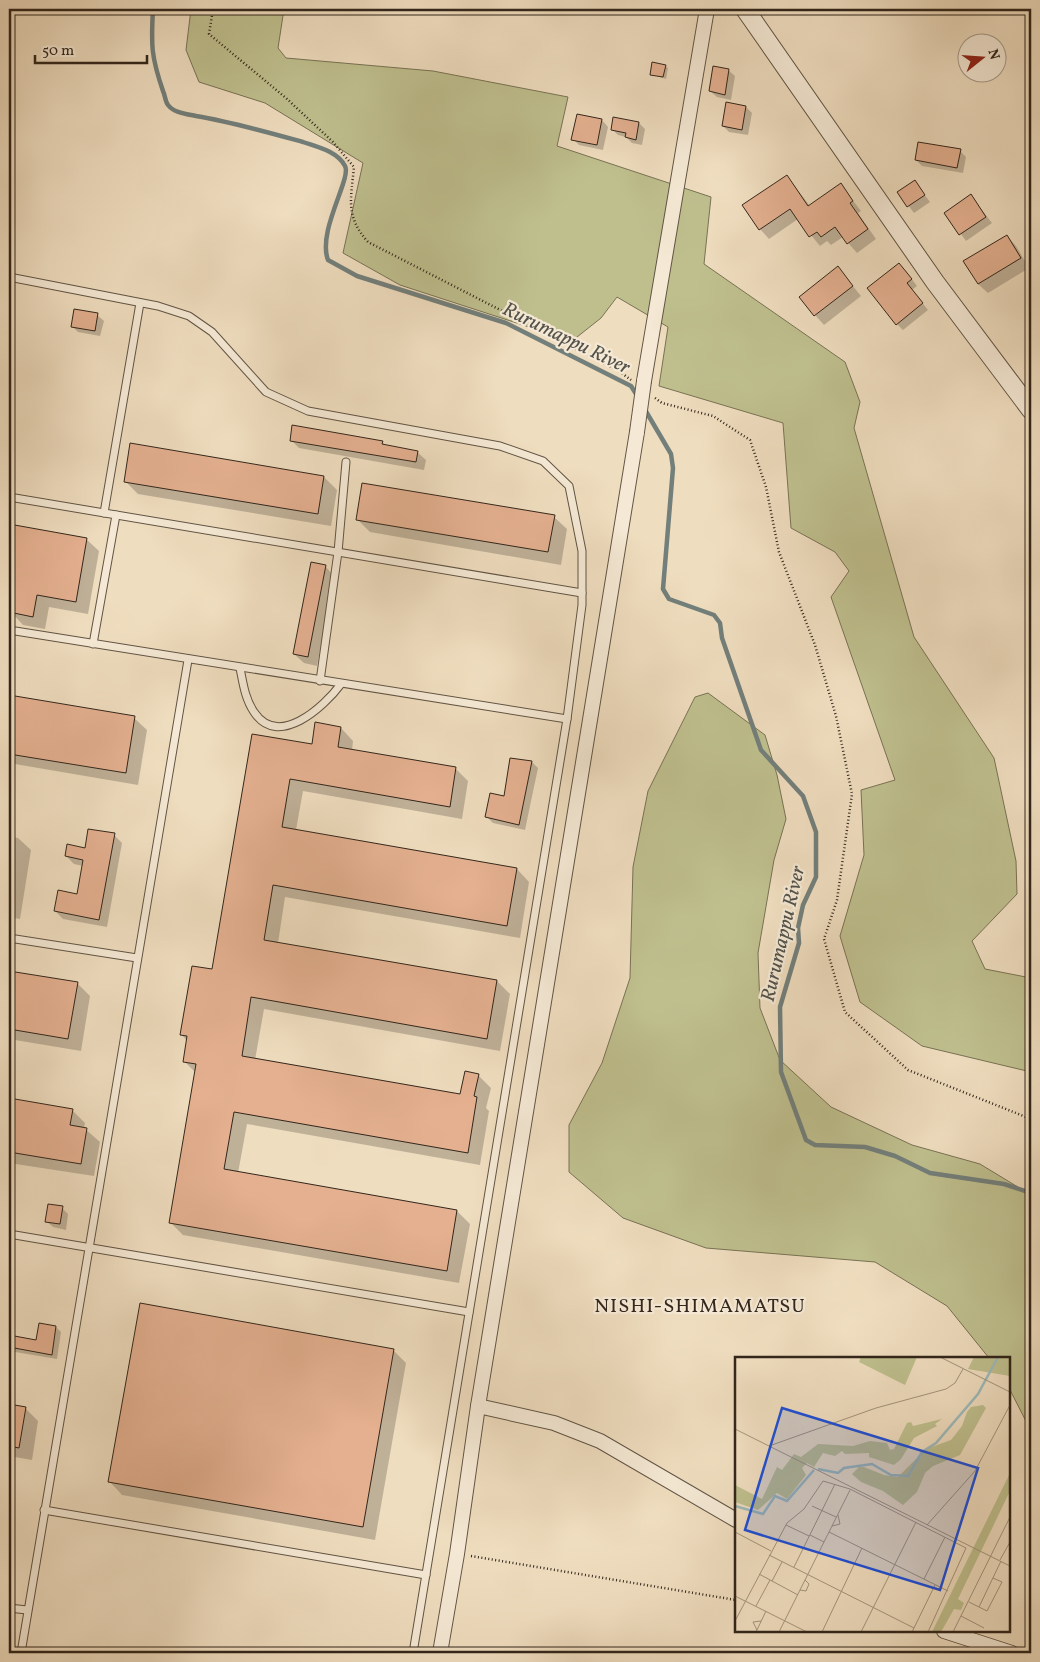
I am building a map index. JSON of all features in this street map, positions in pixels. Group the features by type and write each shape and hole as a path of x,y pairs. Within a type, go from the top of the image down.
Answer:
{"street":[{"path":"440,1653 457,1554 478,1406 637,432 642,385 707,9"},
{"path":"745,9 935,282 1031,410"},
{"path":"478,1406 554,1423 600,1441 735,1519"},
{"path":"947,1632 1012,1653"}],"lane":[{"path":"9,277 140,303 189,316 212,332 266,392 308,411 500,446 543,461 569,486 582,551 582,605 567,719 413,1653"},
{"path":"104,513 140,303"},
{"path":"320,680 338,552 346,462"},
{"path":"9,497 582,593"},
{"path":"93,644 116,515"},
{"path":"9,630 567,719"},
{"path":"21,1653 188,660"},
{"path":"240,668 246,697 254,713 264,723 277,727 291,725 322,707 341,684"},
{"path":"9,938 137,958"},
{"path":"9,1234 469,1312"},
{"path":"44,1510 426,1575"},
{"path":"9,1608 27,1610"}],"path":[{"path":"213,9 209,34 286,98 333,142 354,167 351,209 356,228 368,242 619,371 642,385 662,403 713,416 750,440 766,487 779,552 815,644 836,716 852,794 837,900 824,939 845,1012 908,1070 1031,1120"},
{"path":"457,1554 735,1600"}],"green space":[{"path":"191,9 284,9 278,48 286,58 433,71 568,97 557,146 711,197 704,264 845,362 860,402 854,428 914,637 994,758 1016,861 1017,894 972,941 985,969 1031,978 1031,1072 922,1046 860,1002 840,936 864,855 861,790 895,780 831,597 849,571 835,552 791,528 783,423 659,386 668,327 617,297 601,318 572,341 400,285 343,253 363,163 265,103 199,82 186,50"},
{"path":"708,693 765,735 777,775 786,819 774,860 758,953 760,1008 780,1060 831,1107 912,1145 980,1164 1031,1195 1031,1431 1010,1390 1010,1357 988,1357 947,1306 875,1262 706,1248 623,1218 569,1172 569,1125 602,1063 630,978 633,867 648,791 695,697"}],"building":[{"path":"652,62 666,65 663,77 650,75"},
{"path":"713,66 729,69 725,95 709,91"},
{"path":"726,102 746,106 742,130 722,126"},
{"path":"577,114 602,119 597,145 571,140"},
{"path":"613,117 639,122 636,140 625,137 626,133 611,130"},
{"path":"918,142 961,149 957,168 915,160"},
{"path":"787,175 808,206 841,183 853,201 850,203 868,229 847,244 835,227 821,237 817,232 809,237 790,209 759,230 742,205"},
{"path":"915,180 925,195 907,207 897,192"},
{"path":"971,194 986,217 959,235 944,213"},
{"path":"1007,235 1021,258 978,284 963,261"},
{"path":"899,263 912,279 907,283 923,303 896,325 867,288"},
{"path":"838,266 853,286 814,316 799,297"},
{"path":"74,309 98,313 95,331 71,327"},
{"path":"292,425 383,441 382,444 418,451 416,462 290,441"},
{"path":"130,443 324,476 318,514 124,482"},
{"path":"362,483 555,515 548,552 356,520"},
{"path":"9,524 87,538 76,602 37,595 33,617 9,612 13,591 9,590"},
{"path":"311,562 326,565 308,657 293,654"},
{"path":"9,695 135,716 126,773 9,754"},
{"path":"315,722 341,727 338,747 456,767 450,807 290,779 282,827 517,868 507,926 273,885 264,940 497,980 487,1039 251,997 242,1056 460,1094 465,1071 479,1074 474,1096 477,1097 468,1153 234,1112 224,1169 457,1210 447,1271 169,1223 196,1064 183,1062 187,1036 180,1035 192,966 212,969 252,734 312,744"},
{"path":"510,758 532,761 519,825 485,817 490,793 504,796"},
{"path":"88,829 115,833 99,920 54,911 58,890 77,894 83,860 65,856 67,844 85,848"},
{"path":"9,971 78,982 68,1039 9,1029"},
{"path":"9,1098 73,1109 70,1125 87,1128 81,1164 9,1152"},
{"path":"48,1204 63,1206 60,1224 45,1222"},
{"path":"140,1303 394,1349 363,1527 108,1482"},
{"path":"39,1323 56,1326 52,1355 9,1347 9,1335 36,1340"},
{"path":"9,1404 26,1407 19,1448 9,1446"}],"waterway":[{"name":"Rurumappu River","path":"153,9 152,42 154,59 166,102 171,108 181,113 236,124 303,142 332,153 345,166 344,182 327,235 326,248 328,260 357,276 506,323 631,386 638,397"},
{"name":"Rurumappu River","path":"644,408 671,454 673,468 663,589 669,599 714,615 720,623 722,638 761,750 803,796 816,832 816,877 803,905 798,928 799,943 780,1007 781,1072 806,1140 815,1145 865,1147 895,1156 930,1173 1004,1184 1031,1193"}],"district":[{"name":"NISHI-SHIMAMATSU","path":"700,1307"}]}
